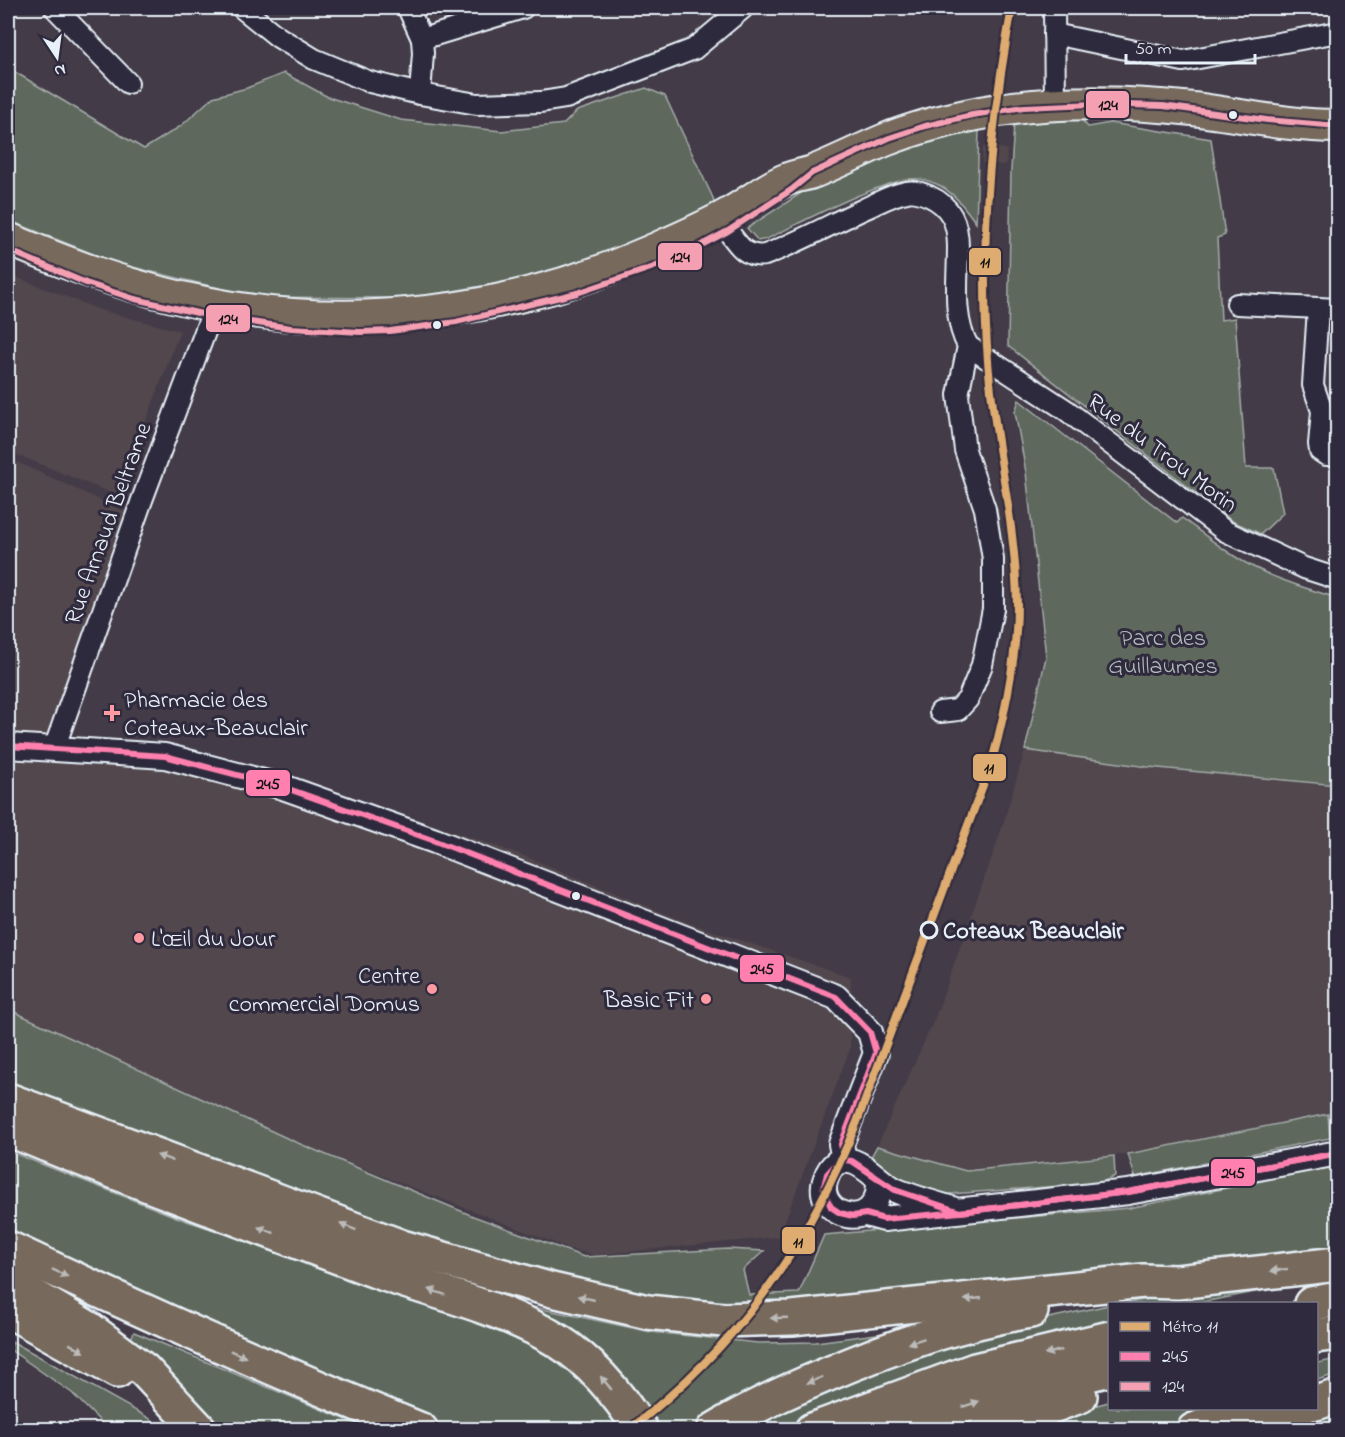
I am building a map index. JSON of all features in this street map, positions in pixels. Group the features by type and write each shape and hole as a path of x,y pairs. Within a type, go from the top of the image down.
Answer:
{"highway":[{"path":"8,1100 402,1247 552,1290 648,1312 723,1320 792,1318 1143,1281 1177,1282 1338,1264"},
{"path":"8,1129 216,1212 399,1279 503,1314 557,1341 594,1369 627,1408 641,1430"},
{"path":"8,1149 105,1183 216,1212"},
{"path":"8,1248 154,1317 321,1390 421,1430"},
{"path":"8,1281 98,1335 144,1370 192,1421"},
{"path":"714,1430 787,1391 868,1357 944,1332 1019,1313 1145,1293 1177,1282"},
{"path":"1318,1303 1338,1299"},
{"path":"8,1310 113,1368 156,1401 192,1421"},
{"path":"1318,1336 1338,1333"},
{"path":"812,1430 975,1370 1108,1338"},
{"path":"896,1430 981,1400 1108,1369"},
{"path":"1318,1387 1338,1380"},
{"path":"986,1430 1082,1395 1108,1389"},
{"path":"1318,1403 1338,1396"},
{"path":"1194,1430 1245,1410"},
{"path":"1250,1430 1296,1410"}],"main road":[{"path":"8,239 85,271 205,303 250,311 306,315 360,317 408,314 489,302 567,283 647,253 726,216 787,179 812,173 889,138 925,126 998,110 1094,104 1163,106 1267,120 1338,126"},
{"path":"8,250 86,283 135,299 211,316 291,328 360,332 390,331 456,322 588,290 675,259 728,231 791,190 812,173"}],"street":[{"path":"55,8 128,83"},
{"path":"242,8 278,37 314,59 370,82 477,104 542,102 567,98 694,49 743,8"},
{"path":"408,8 422,39 420,94"},
{"path":"422,39 523,8"},
{"path":"1054,8 1055,105"},
{"path":"1054,34 1183,62 1338,32"},
{"path":"728,231 739,247 747,254 756,257 779,250 841,219 909,191 938,201 947,208 955,221 958,314 961,333 968,346 958,395 965,450 985,509 993,559 993,609 982,665 968,699 958,710 940,712"},
{"path":"1237,304 1328,309 1313,385 1322,411 1320,451 1326,455 1338,455"},
{"name":"Rue Arnaud Beltrame","path":"54,749 142,500 211,316"},
{"name":"Rue du Trou Morin","path":"968,346 1066,410 1226,531 1304,568 1338,579"},
{"path":"8,747 165,756 283,787 425,838 836,998 870,1032 876,1053 841,1144 844,1160"},
{"path":"960,1212 895,1190 879,1181 861,1166 844,1160 836,1164 827,1174 823,1190 831,1207 840,1213 853,1216 866,1214 884,1219 960,1212 1128,1192 1338,1153"},
{"path":"866,1214 875,1204 879,1193 879,1181"}],"shaded area":[{"path":"983,147 1007,149 1006,165 982,163"},
{"path":"8,274 103,311 180,331 118,496 8,451"},
{"path":"8,458 129,513 47,736 276,772 522,855 686,922 851,977 850,1049 779,1237 594,1255 570,1249 293,1141 8,1009"},
{"path":"1025,750 1337,785 1337,1111 1128,1154 966,1171 877,1146 935,1018 1001,831"}],"green space":[{"path":"8,68 144,149 181,126 213,97 247,88 284,73 328,97 401,120 501,131 564,124 577,111 646,88 665,96 713,198 715,209 566,271 413,298 256,297 116,263 8,220"},
{"path":"1081,119 1088,127 1110,123 1211,139 1225,235 1217,238 1221,320 1235,318 1246,468 1274,468 1283,513 1261,534 1232,521 1008,346 1014,124"},
{"path":"979,130 976,223 959,201 946,189 920,179 888,184 866,192 767,239 758,241 747,228 812,186 914,144"},
{"name":"Parc des Guillaumes","path":"1019,400 1177,523 1182,518 1225,550 1256,568 1296,585 1337,598 1337,785 1148,767 1025,750 1046,657 1026,472 1015,412"},
{"path":"8,1009 293,1141 473,1216 584,1257 728,1249 764,1251 743,1270 749,1295 799,1293 824,1235 1129,1208 1337,1167 1337,1248 1155,1272 778,1314 677,1308 495,1261 8,1090"},
{"path":"1328,1114 1330,1138 1135,1177 1128,1154"},
{"path":"877,1146 966,1171 1114,1156 1115,1176 1100,1183 950,1194 909,1188 890,1179 871,1157"},
{"path":"8,1151 184,1220 455,1310 556,1355 589,1384 619,1421 605,1430 437,1429 222,1341 8,1239"},
{"path":"1260,1286 1261,1291 1203,1302 1132,1302 1177,1294"},
{"path":"510,1302 651,1332 758,1343 816,1342 914,1329 775,1385 695,1429 655,1429"},
{"path":"1108,1305 1108,1321 945,1365 837,1403 781,1429 740,1430 864,1371 1008,1327"},
{"path":"134,1332 361,1426 357,1430 220,1429 195,1403 128,1346"},
{"path":"13,1342 149,1418 160,1429 108,1429 72,1393 9,1349"},
{"path":"1337,1359 1337,1374 1318,1380 1318,1363"},
{"path":"1108,1402 1108,1410 1228,1410 1175,1429 1020,1430 1062,1414"},
{"path":"1337,1409 1337,1429 1284,1429"}],"metro line":[{"name":"11","path":"629,1430 668,1398 736,1329 765,1292 815,1212 857,1122 992,761 1010,684 1017,604 1013,543 988,361 985,272 992,140 1012,8"}],"transit line":[{"name":"124","path":"8,250 86,283 135,299 211,316 291,328 360,332 390,331 456,322 577,293 651,268 675,259 728,231 791,190 812,173 889,138 925,126 972,115 1024,107 1094,104 1163,106 1267,120 1338,126"},
{"name":"245","path":"8,746 165,756 283,787 435,841 836,997 870,1032 876,1053 841,1144 844,1160"},
{"name":"245","path":"1128,1192 1338,1153"},
{"name":"245","path":"1128,1192 1338,1153"},
{"name":"245","path":"844,1160 852,1161 895,1190 960,1212 884,1219 866,1214 853,1216 840,1213 831,1207 823,1190 827,1174 836,1164 844,1160"},
{"name":"245","path":"960,1212 1128,1192"},
{"name":"245","path":"960,1212 1128,1192"}],"place":[{"name":"Pharmacie des Coteaux-Beauclair","path":"112,713"},
{"name":"Coteaux Beauclair","path":"929,930"},
{"name":"L'Œil du Jour","path":"139,938"},
{"name":"Centre commercial Domus","path":"432,989"},
{"name":"Basic Fit","path":"706,999"}]}
